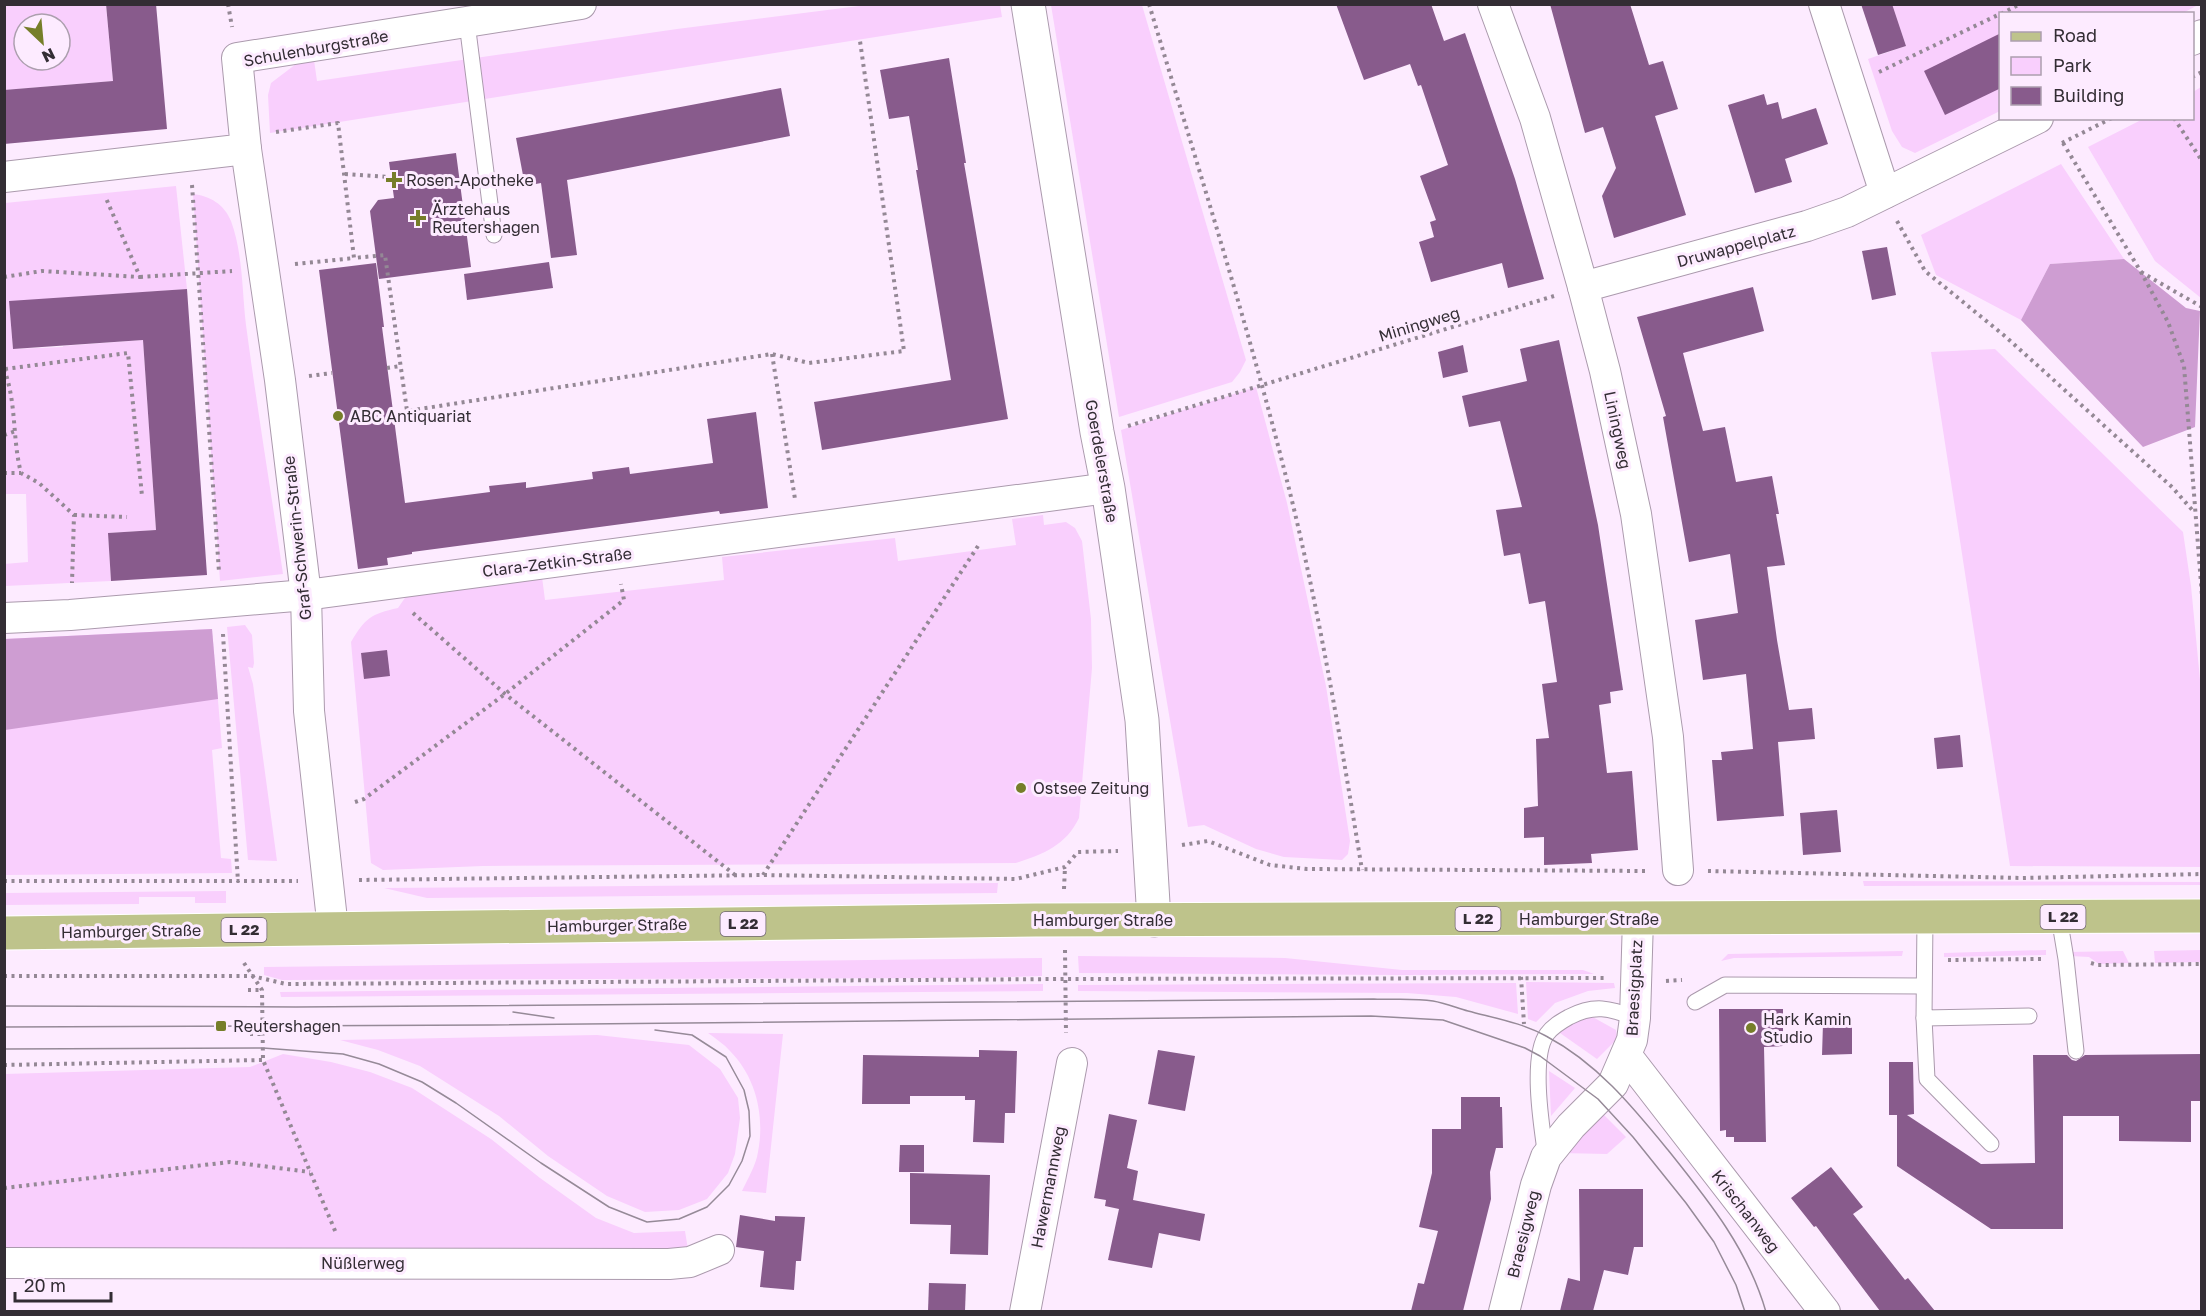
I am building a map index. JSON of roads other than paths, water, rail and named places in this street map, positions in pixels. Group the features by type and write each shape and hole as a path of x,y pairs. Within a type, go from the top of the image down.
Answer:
{"main road":[{"name":"Hamburger Straße","path":"4,933 1154,920 2202,916"}],"street":[{"name":"Schulenburgstraße","path":"246,149 237,58 581,4"},
{"name":"Goerdelerstraße","path":"1028,4 1095,421 1093,490 1142,720 1154,920"},
{"name":"Liningweg","path":"1493,4 1535,118 1583,287 1605,370 1636,514 1668,737 1678,870"},
{"path":"1824,4 1885,193"},
{"name":"Druwappelplatz","path":"1583,287 1807,226 1847,212 2034,120"},
{"path":"4,177 246,149"},
{"name":"Graf-Schwerin-Straße","path":"246,149 280,380 306,595 309,711 333,929"},
{"name":"Clara-Zetkin-Straße","path":"4,618 70,615 306,595 1093,490"},
{"name":"Braesigplatz","path":"1546,1157 1571,1126 1612,1084 1632,1040 1635,1018 1638,919"},
{"name":"Braesigplatz","path":"1626,1055 1667,1110"},
{"name":"Hawermannweg","path":"1025,1311 1072,1063"},
{"name":"Krischanweg","path":"1667,1110 1825,1311"},
{"name":"Braesigweg","path":"1504,1311 1533,1195 1546,1157"},
{"name":"Nüßlerweg","path":"4,1263 669,1264 690,1262 719,1250"}],"lane":[{"path":"467,23 494,235"},
{"path":"2059,917 2076,1051"},
{"path":"1925,918 1923,986 1927,1079 1991,1144"},
{"path":"1695,1002 1725,985 1923,986"},
{"path":"1546,1157 1539,1114 1540,1056 1546,1036 1557,1024 1581,1011 1610,1008 1635,1018"},
{"path":"1924,1018 2029,1016"}],"tram line":[{"path":"4,1006 296,1007 1374,999 1433,1001 1537,1031 1582,1059 1598,1072 1641,1117 1712,1207 1749,1267 1766,1312"},
{"path":"513,1012 554,1018"},
{"path":"4,1027 490,1025 1371,1016 1443,1020 1525,1048 1540,1056 1598,1099 1633,1137 1714,1242 1736,1285 1745,1312"},
{"path":"4,1049 263,1048 343,1054 379,1064 422,1082 609,1207 647,1222 679,1219 707,1207 729,1185 742,1161 750,1136 749,1111 744,1090 726,1057 692,1035 655,1030"}],"place":[{"name":"Rosen-Apotheke","path":"394,180"},
{"name":"Ärztehaus Reutershagen","path":"418,218"},
{"name":"ABC Antiquariat","path":"338,416"},
{"name":"Ostsee Zeitung","path":"1021,788"},
{"name":"Reutershagen","path":"221,1026"},
{"name":"Hark Kamin Studio","path":"1751,1028"}]}
